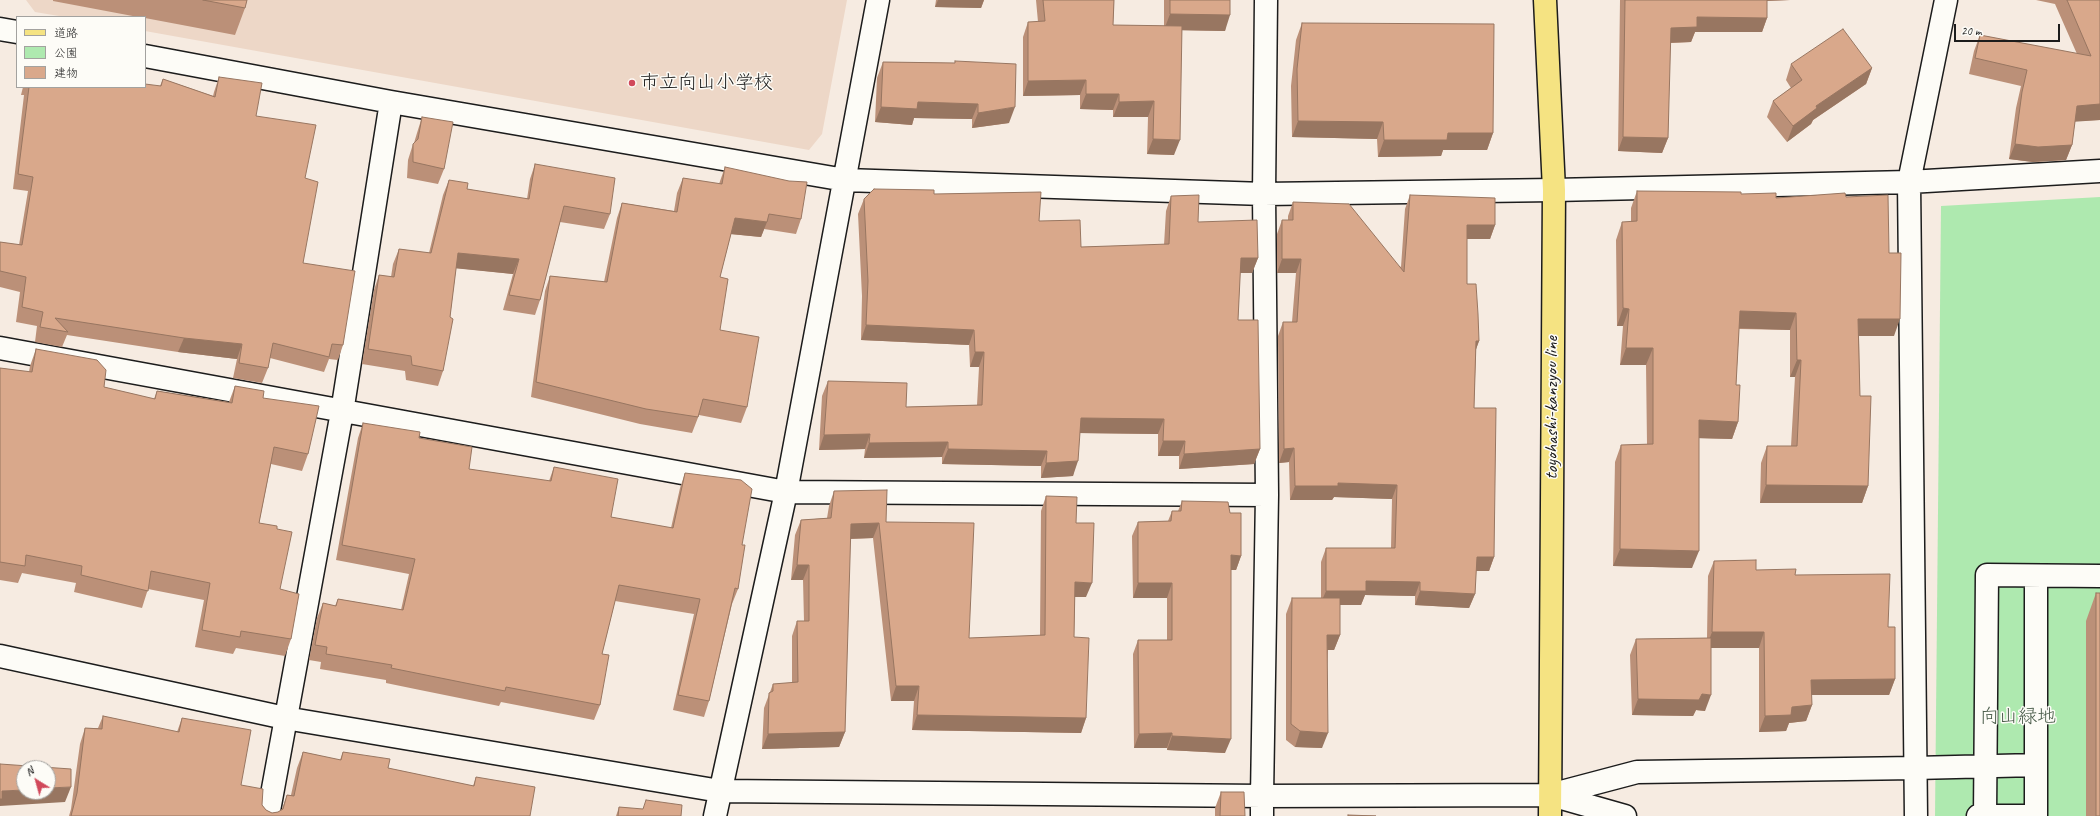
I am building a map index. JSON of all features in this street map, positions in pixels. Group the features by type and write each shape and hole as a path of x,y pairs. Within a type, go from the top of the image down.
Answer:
{"main road":[{"name":"toyohashi-kanzyou line","path":"1545,0 1554,190 1550,805"}],"street":[{"path":"715,816 786,492 878,0"},
{"path":"1262,806 1267,495 1264,194 1266,0"},
{"path":"1916,816 1910,182 1946,0"},
{"path":"0,29 16,32"},
{"path":"146,56 391,102 845,180 1264,194 1554,190 1910,182 2100,171"},
{"path":"268,816 342,412 391,102"},
{"path":"0,348 342,412 786,492 1267,495"},
{"path":"1986,816 1987,575 2100,576"},
{"path":"1978,816 2036,816 2036,576"},
{"path":"0,656 286,718 720,791 1262,806 1550,805 1625,816"},
{"path":"1550,805 1637,772 2036,765"}],"shaded area":[{"name":"市立向山小学校","path":"26,0 847,0 822,134 809,150 146,31 146,16 59,16 35,12"}],"green space":[{"name":"向山緑地","path":"2100,197 2100,816 1935,816 1941,206"}],"building":[{"path":"203,0 247,0 245,8"},
{"path":"1043,0 1114,0 1113,25 1182,26 1180,140 1153,139 1154,101 1119,102 1119,94 1086,94 1086,80 1028,81 1028,22 1045,21"},
{"path":"1170,0 1230,0 1230,15 1170,14"},
{"path":"1625,0 1767,0 1767,18 1697,17 1697,27 1671,28 1668,138 1623,137"},
{"path":"2067,0 2100,0 2100,104 2077,106 2072,145 2038,147 2015,144 2022,92 2027,70 1975,58 1980,35 2091,56"},
{"path":"1302,23 1494,24 1493,133 1448,133 1447,140 1384,140 1383,122 1298,121 1297,69"},
{"path":"1843,29 1872,68 1816,106 1817,108 1793,126 1773,101 1802,80 1791,64"},
{"path":"955,61 1016,64 1015,107 978,113 978,104 918,102 917,109 881,107 883,62 955,63"},
{"path":"219,77 262,83 256,116 316,125 305,178 318,182 303,263 355,271 343,345 332,344 329,357 273,343 268,368 239,363 242,344 184,338 55,318 68,332 40,327 43,312 22,307 26,277 0,271 0,242 22,245 33,177 18,174 29,88 146,88 146,84 161,86 163,79 215,97"},
{"path":"422,117 453,122 444,169 413,162 413,144 418,139"},
{"path":"535,164 615,178 610,214 564,206 540,300 509,295 519,259 458,253 450,317 453,319 443,371 412,365 411,356 368,349 379,275 394,277 399,249 431,253 449,180 468,183 467,189 529,199"},
{"path":"725,167 789,181 807,182 801,219 769,214 767,222 735,218 720,277 728,279 720,330 759,337 747,407 703,399 698,417 646,409 536,382 550,276 607,282 622,203 677,212 683,178 722,184"},
{"path":"874,189 934,190 934,194 1041,192 1039,221 1080,220 1081,247 1169,244 1171,196 1199,195 1198,222 1257,220 1258,258 1241,258 1238,320 1258,320 1260,449 1184,454 1185,441 1163,441 1164,419 1081,418 1078,461 1046,463 1047,451 948,449 948,442 869,443 870,434 824,435 828,381 907,383 906,407 982,405 984,352 975,352 974,330 866,325 868,281 864,199"},
{"path":"1637,191 1741,192 1741,194 1776,193 1776,198 1845,193 1846,197 1888,195 1889,253 1901,253 1900,319 1858,319 1860,396 1871,396 1868,486 1766,485 1767,446 1797,446 1801,360 1797,360 1796,313 1740,311 1736,385 1740,385 1738,422 1699,420 1699,551 1620,549 1621,445 1653,444 1653,348 1626,348 1629,309 1623,308 1622,222 1637,221"},
{"path":"1410,195 1495,198 1495,225 1467,225 1467,284 1476,284 1478,314 1479,341 1476,341 1474,408 1496,408 1494,557 1477,557 1475,594 1420,591 1420,582 1366,581 1366,591 1326,591 1326,548 1395,548 1397,485 1338,483 1338,486 1295,486 1294,448 1284,449 1283,322 1297,322 1301,259 1282,259 1282,220 1293,220 1293,202 1349,204 1404,272"},
{"path":"36,349 97,360 106,370 104,387 155,399 157,391 232,403 235,386 264,391 263,398 319,406 308,454 274,447 259,523 277,526 277,529 292,532 280,589 299,594 291,639 241,631 240,637 202,630 210,583 151,571 148,591 81,575 82,566 26,555 25,566 0,562 0,368 32,372"},
{"path":"363,423 420,432 419,438 472,447 469,469 551,481 554,467 618,479 611,517 673,528 685,473 741,480 752,489 742,545 745,545 738,589 735,588 709,701 678,695 700,599 619,585 602,654 609,655 600,705 506,687 505,691 391,668 392,665 326,654 327,647 315,645 323,603 336,606 338,599 403,610 415,559 342,545"},
{"path":"887,490 886,522 974,523 969,638 1045,635 1046,496 1077,497 1076,523 1094,523 1092,583 1075,582 1074,637 1089,638 1086,718 917,715 919,686 896,686 879,523 851,524 845,732 768,734 769,693 773,691 773,684 798,682 797,621 809,621 809,565 797,565 801,520 831,518 834,491"},
{"path":"1182,501 1228,502 1230,513 1241,513 1241,556 1231,555 1231,739 1172,736 1172,733 1139,734 1138,640 1172,640 1172,583 1138,583 1138,522 1171,521 1172,511 1181,511"},
{"path":"1756,560 1756,570 1796,569 1795,575 1890,574 1888,627 1895,627 1895,679 1811,680 1812,705 1792,707 1791,715 1765,716 1764,632 1712,632 1714,561"},
{"path":"2096,593 2100,593 2100,816 2096,816"},
{"path":"1292,598 1340,598 1340,635 1327,635 1328,733 1300,731 1291,724"},
{"path":"1711,638 1711,695 1702,694 1699,700 1638,699 1636,639"},
{"path":"103,716 179,732 182,718 251,730 241,785 263,789 262,805 266,810 272,813 283,809 287,795 294,796 303,752 341,760 343,752 390,759 388,768 474,786 476,777 535,787 530,816 71,816 77,793 85,728 102,729"},
{"path":"0,764 16,765 16,790 2,791 2,799 0,799"},
{"path":"56,768 71,769 71,787 56,788"},
{"path":"1221,792 1244,792 1245,816 1220,816"},
{"path":"646,800 682,805 681,816 618,816 619,807 643,809"},
{"path":"1348,815 1376,816 1348,816"}],"place":[{"name":"市立向山小学校","path":"632,83"}]}
